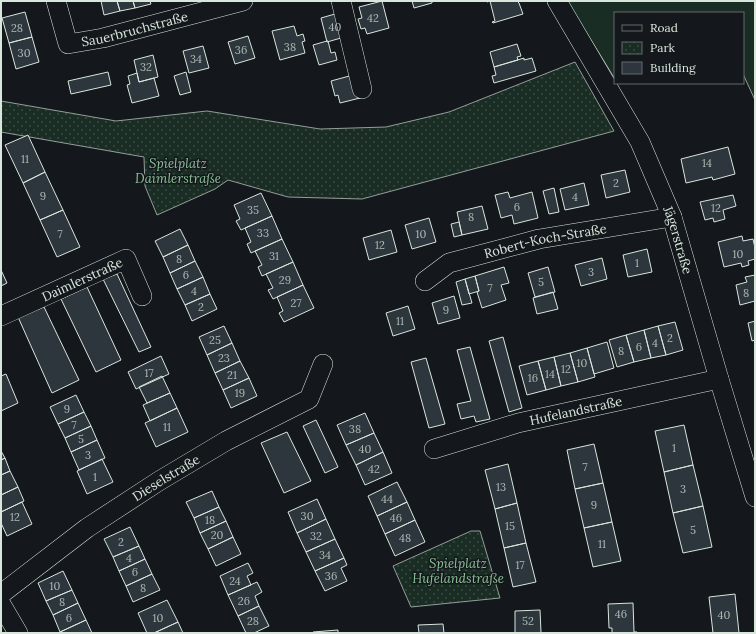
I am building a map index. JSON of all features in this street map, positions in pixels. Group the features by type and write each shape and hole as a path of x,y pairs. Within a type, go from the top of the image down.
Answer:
{"street":[{"name":"Sauerbruchstraße","path":"56,1 68,44 103,38 243,1"},
{"path":"340,1 362,89"},
{"name":"Jägerstraße","path":"557,1 640,142 672,217 719,379 754,490"},
{"name":"Robert-Koch-Straße","path":"425,281 449,262 539,238 672,217"},
{"name":"Daimlerstraße","path":"1,316 126,259 142,296"},
{"name":"Dieselstraße","path":"1,594 86,528 159,481 226,441 309,399 323,364"},
{"name":"Hufelandstraße","path":"434,449 518,423 719,379"},
{"path":"1,604 18,633"}],"green space":[{"path":"567,1 755,1 755,100 744,76 744,12 614,12 614,77"},
{"name":"Spielplatz Daimlerstraße","path":"575,62 614,131 362,199 288,197 228,180 215,189 157,215 145,186 144,157 1,132 1,101 116,121 207,111 320,129 386,127 449,112"},
{"name":"Spielplatz Hufelandstraße","path":"471,531 480,531 500,598 411,607 393,566"}],"building":[{"path":"101,1 117,1 120,11 104,15"},
{"path":"117,1 133,1 135,8 120,11"},
{"path":"133,1 150,1 151,4 135,8"},
{"path":"382,1 389,28 367,34 365,28 361,29 358,19 362,18 359,7"},
{"path":"412,1 432,1 432,3 414,8"},
{"path":"490,1 517,1 523,14 493,23 492,22 495,21"},
{"path":"25,12 32,37 9,43 2,18"},
{"path":"342,12 348,36 327,42 321,18"},
{"path":"294,26 297,36 303,34 305,41 302,42 305,53 280,60 272,31"},
{"path":"248,36 255,58 235,64 228,42"},
{"path":"32,37 39,62 16,69 9,43"},
{"path":"328,41 331,53 335,52 337,60 319,65 313,45"},
{"path":"517,44 521,56 517,57 518,60 494,67 490,52"},
{"path":"203,46 209,68 189,73 183,51"},
{"path":"153,55 158,77 139,82 134,60"},
{"path":"524,58 524,60 532,58 536,71 494,83 492,76 496,75 494,67"},
{"path":"108,72 111,85 71,94 68,81"},
{"path":"186,72 191,92 180,95 174,76"},
{"path":"137,73 139,82 154,78 159,96 132,103 127,85 130,84 128,76"},
{"path":"353,75 360,98 340,103 338,95 335,96 331,81"},
{"path":"28,135 45,172 23,183 5,145"},
{"path":"728,147 735,174 713,180 712,177 686,183 681,159"},
{"path":"625,170 630,192 606,198 601,175"},
{"path":"45,172 63,210 40,220 23,183"},
{"path":"584,183 589,205 565,210 560,189"},
{"path":"554,188 559,212 549,214 543,191"},
{"path":"508,192 510,198 532,192 538,218 514,224 512,215 501,218 495,195"},
{"path":"261,193 272,216 241,230 236,221 240,219 234,205"},
{"path":"733,195 736,206 723,210 725,219 714,222 713,218 705,220 700,202"},
{"path":"482,206 488,229 462,235 457,212"},
{"path":"63,210 80,247 57,257 40,220"},
{"path":"272,216 282,239 251,253 247,244 251,242 245,228"},
{"path":"429,218 436,242 412,249 405,225"},
{"path":"459,222 462,235 454,237 451,224"},
{"path":"180,229 188,245 163,257 155,241"},
{"path":"391,230 397,252 369,260 363,238"},
{"path":"742,236 743,241 753,239 755,259 748,261 749,265 742,267 741,263 724,267 718,242"},
{"path":"282,239 293,262 262,276 258,267 262,265 255,251"},
{"path":"188,245 195,261 170,273 163,257"},
{"path":"647,249 652,272 628,277 623,255"},
{"path":"602,258 607,279 581,286 575,265"},
{"path":"195,261 203,277 177,289 170,273"},
{"path":"293,262 303,285 273,299 268,290 273,288 266,274"},
{"path":"504,267 509,283 501,285 506,300 482,308 477,292 479,291 475,276"},
{"path":"548,267 555,292 535,297 528,273"},
{"path":"1,270 7,283 1,286"},
{"path":"117,274 151,347 139,352 103,279"},
{"path":"755,275 755,301 740,305 736,285 747,282 745,277"},
{"path":"475,276 479,291 469,294 465,279"},
{"path":"203,277 210,294 185,305 177,289"},
{"path":"465,279 472,303 462,305 456,282"},
{"path":"303,285 314,308 284,322 279,313 283,311 277,297"},
{"path":"87,287 121,360 96,372 61,299"},
{"path":"553,292 558,309 537,314 533,298"},
{"path":"210,294 217,309 192,321 185,305"},
{"path":"454,296 460,318 438,324 432,303"},
{"path":"408,306 415,329 393,336 386,313"},
{"path":"44,307 79,380 52,393 18,317"},
{"path":"755,321 755,340 752,341 748,323"},
{"path":"675,322 683,350 666,355 658,326"},
{"path":"224,326 232,343 207,355 199,337"},
{"path":"658,326 666,355 651,358 644,330"},
{"path":"644,330 651,358 634,362 626,335"},
{"path":"626,335 634,362 617,367 609,340"},
{"path":"503,337 522,408 509,412 489,341"},
{"path":"607,342 614,368 594,374 587,348"},
{"path":"232,343 240,361 215,373 207,355"},
{"path":"470,347 490,419 476,422 474,416 461,419 457,404 471,401 457,350"},
{"path":"587,348 595,377 578,382 570,353"},
{"path":"570,353 578,382 561,386 554,357"},
{"path":"161,356 169,374 136,389 128,372"},
{"path":"554,357 561,386 546,390 538,361"},
{"path":"426,358 445,424 429,428 411,362"},
{"path":"240,361 249,378 223,390 215,373"},
{"path":"538,361 546,390 527,395 519,366"},
{"path":"6,374 18,403 1,411 1,376"},
{"path":"162,376 170,393 147,403 139,387"},
{"path":"249,378 257,396 231,408 223,390"},
{"path":"170,393 177,408 150,421 143,405"},
{"path":"76,395 84,412 58,424 50,407"},
{"path":"177,408 188,432 156,447 145,423"},
{"path":"84,412 91,426 65,438 58,424"},
{"path":"365,413 374,433 346,445 337,425"},
{"path":"316,420 338,467 325,473 303,426"},
{"path":"684,425 693,465 664,472 655,431"},
{"path":"91,426 97,440 71,452 65,438"},
{"path":"287,432 311,481 284,493 261,443"},
{"path":"374,433 383,452 356,465 346,445"},
{"path":"97,440 105,458 79,470 71,452"},
{"path":"594,444 603,483 575,489 567,450"},
{"path":"1,451 5,458 1,460"},
{"path":"383,452 392,473 365,485 356,465"},
{"path":"5,458 10,471 1,475 1,460"},
{"path":"102,459 113,482 87,494 77,471"},
{"path":"508,464 517,503 495,509 485,470"},
{"path":"693,465 703,506 673,513 664,472"},
{"path":"10,471 18,487 1,495 1,475"},
{"path":"397,482 407,502 377,516 368,496"},
{"path":"603,483 612,522 584,528 575,489"},
{"path":"18,487 24,501 1,512 1,495"},
{"path":"212,491 219,507 194,518 186,502"},
{"path":"317,499 326,519 297,533 288,512"},
{"path":"22,502 32,524 7,536 1,523 1,512"},
{"path":"407,502 415,520 385,534 377,516"},
{"path":"517,503 526,543 504,548 495,509"},
{"path":"703,506 712,547 683,553 673,513"},
{"path":"219,507 226,521 200,533 194,518"},
{"path":"326,519 335,539 306,552 297,533"},
{"path":"415,520 425,542 395,556 385,534"},
{"path":"226,521 233,537 208,549 200,533"},
{"path":"612,522 621,561 593,567 584,528"},
{"path":"130,527 139,546 113,557 104,539"},
{"path":"233,537 241,554 216,566 208,549"},
{"path":"335,539 344,558 315,571 306,552"},
{"path":"526,543 536,582 513,587 504,548"},
{"path":"139,546 145,559 119,571 113,557"},
{"path":"344,558 347,565 341,568 347,581 325,591 315,571"},
{"path":"145,559 152,574 126,586 119,571"},
{"path":"248,563 253,573 247,576 251,585 228,595 220,576"},
{"path":"63,571 72,590 46,601 38,583"},
{"path":"152,574 160,590 133,602 126,586"},
{"path":"257,582 262,592 255,596 259,606 238,616 228,595"},
{"path":"72,590 78,603 53,615 46,601"},
{"path":"735,594 739,633 713,633 709,597"},
{"path":"167,600 178,622 154,633 147,633 138,613"},
{"path":"78,603 86,620 60,632 53,615"},
{"path":"633,603 634,632 637,633 612,633 612,628 609,628 608,604"},
{"path":"259,606 269,626 254,633 246,633 238,616"},
{"path":"540,610 541,633 515,633 515,611"},
{"path":"86,620 92,633 60,632"},
{"path":"178,622 183,633 154,633"},
{"path":"443,624 444,633 419,633 418,625"},
{"path":"338,630 338,633 313,633 313,632"}]}
